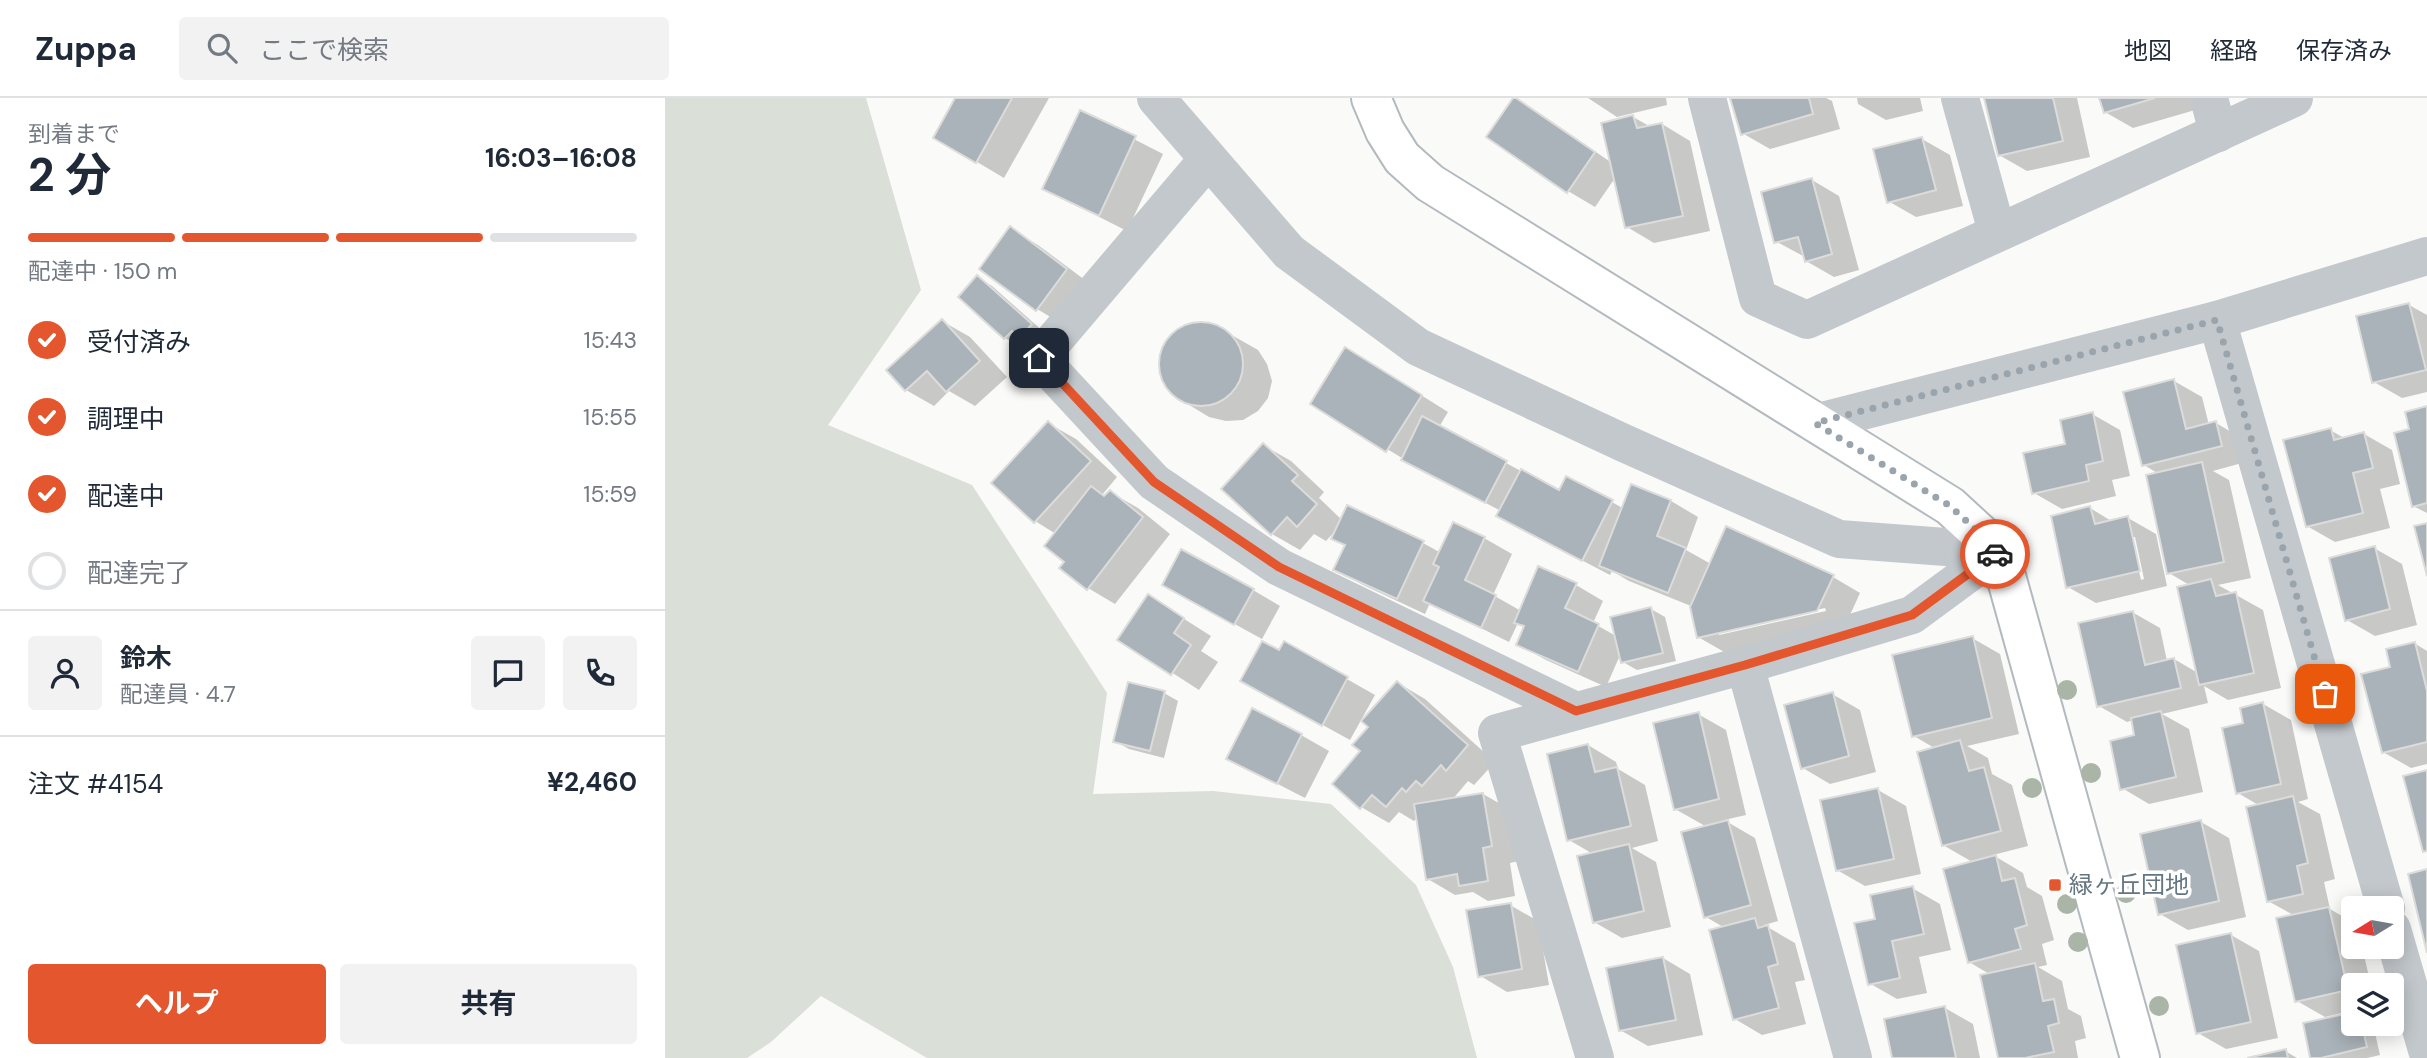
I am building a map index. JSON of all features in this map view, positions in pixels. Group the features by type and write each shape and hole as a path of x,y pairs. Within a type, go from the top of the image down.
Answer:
{"street":[{"path":"1156,98 1289,252 1418,347 1839,539 1999,551"},
{"path":"1371,98 1385,131 1402,158 1430,183 1950,506 1999,551 2140,1058"},
{"path":"1707,98 1758,298 1807,320 1997,232 2213,115 2294,98"},
{"path":"1960,98 1997,232"},
{"path":"1207,159 1039,358 1154,482 1279,567 1576,711"},
{"path":"1815,423 2217,320 2427,256"},
{"path":"2217,320 2383,896"},
{"path":"1595,1058 1497,733 1745,665 1912,615 1999,551"},
{"path":"1745,665 1853,1058"},
{"path":"2401,959 2427,1050"}],"shaded area":[{"path":"665,98 866,98 921,290 828,425 972,485 1107,693 1093,794 1213,791 1331,804 1416,885 1453,967 1477,1058 927,1058 821,996 771,1042 747,1058 665,1058"}],"building":[{"path":"955,98 1012,98 976,163 933,138"},
{"path":"1513,98 1595,152 1567,193 1486,137"},
{"path":"1730,98 1809,98 1813,114 1741,135"},
{"path":"1984,98 2053,98 2063,141 1998,156"},
{"path":"2099,98 2155,98 2104,113"},
{"path":"1080,110 1136,136 1099,216 1042,189"},
{"path":"1633,115 1637,128 1662,123 1683,216 1625,228 1601,123"},
{"path":"1922,137 1936,190 1887,203 1873,149"},
{"path":"1812,178 1832,254 1805,262 1798,237 1774,243 1761,192"},
{"path":"1010,226 1067,269 1036,311 979,269"},
{"path":"977,275 1032,324 1020,338 1012,331 1004,339 958,297"},
{"path":"2409,303 2426,370 2372,383 2356,316"},
{"path":"942,319 980,361 946,392 927,371 905,391 886,370"},
{"path":"1201,322 1217,325 1231,334 1240,348 1243,364 1240,380 1231,394 1217,403 1201,406 1185,403 1171,394 1162,380 1159,364 1162,348 1171,334 1185,325"},
{"path":"1345,347 1422,395 1386,452 1310,404"},
{"path":"2174,379 2186,429 2216,421 2222,446 2142,466 2123,392"},
{"path":"2427,406 2427,503 2412,507 2394,433 2409,429 2405,412"},
{"path":"2093,412 2103,461 2086,465 2089,481 2032,494 2023,453 2065,444 2060,420"},
{"path":"1422,416 1507,461 1485,503 1401,460"},
{"path":"1048,421 1091,461 1034,523 991,483"},
{"path":"2331,428 2334,440 2364,432 2373,468 2353,473 2363,513 2306,527 2283,440"},
{"path":"1263,443 1298,475 1292,481 1317,504 1297,527 1287,517 1271,535 1221,489"},
{"path":"2202,462 2224,562 2167,574 2146,475"},
{"path":"1521,469 1559,490 1566,476 1613,500 1582,561 1496,516"},
{"path":"1631,484 1671,500 1657,536 1686,548 1668,593 1599,566"},
{"path":"1091,486 1104,496 1110,490 1143,517 1087,590 1059,568 1064,562 1044,546"},
{"path":"1347,505 1424,541 1397,599 1333,570 1345,545 1331,539"},
{"path":"2090,506 2095,524 2128,516 2140,571 2066,588 2051,516"},
{"path":"1453,522 1485,537 1465,580 1496,595 1481,628 1423,601 1439,567 1433,564"},
{"path":"2427,523 2427,576 2414,526"},
{"path":"1726,526 1834,575 1817,611 1697,638 1690,607"},
{"path":"2375,546 2390,609 2345,621 2329,558"},
{"path":"1181,549 1254,589 1234,625 1162,585"},
{"path":"1538,566 1577,583 1565,608 1599,624 1578,672 1516,645 1524,626 1514,623"},
{"path":"2211,579 2216,596 2236,592 2254,673 2199,685 2177,587"},
{"path":"1148,594 1184,618 1174,633 1191,645 1171,675 1117,640"},
{"path":"1651,607 1663,653 1621,663 1610,617"},
{"path":"2133,611 2145,665 2174,658 2181,688 2097,707 2078,623"},
{"path":"1973,636 1992,718 1912,737 1892,655"},
{"path":"1262,641 1279,650 1284,641 1348,677 1322,726 1240,681"},
{"path":"2415,642 2427,691 2427,742 2382,753 2361,674 2390,667 2386,649"},
{"path":"1397,681 1468,745 1446,771 1441,765 1422,786 1416,781 1406,792 1402,788 1386,807 1372,795 1360,809 1332,784 1360,751 1352,745 1368,727 1361,721"},
{"path":"1128,682 1165,691 1150,751 1113,742"},
{"path":"1833,692 1849,756 1801,769 1784,705"},
{"path":"2263,702 2281,784 2236,794 2222,728 2243,723 2240,708"},
{"path":"1252,708 1302,734 1277,784 1226,759"},
{"path":"2161,711 2176,777 2120,790 2110,741 2134,735 2131,718"},
{"path":"1699,712 1719,799 1674,810 1653,723"},
{"path":"1960,740 1969,771 1984,767 2001,831 1942,846 1917,752"},
{"path":"1588,744 1595,772 1617,767 1631,826 1567,841 1547,754"},
{"path":"2427,770 2427,851 2423,852 2403,776"},
{"path":"1878,788 1894,859 1836,871 1820,800"},
{"path":"1483,793 1492,846 1483,848 1488,881 1459,886 1457,874 1426,880 1414,804"},
{"path":"2293,796 2308,863 2297,866 2303,894 2267,902 2246,807"},
{"path":"1728,820 1751,905 1704,918 1681,832"},
{"path":"2201,820 2219,901 2158,915 2140,834"},
{"path":"1629,844 1644,911 1593,923 1577,856"},
{"path":"1996,855 2002,881 2015,878 2027,925 2015,929 2021,949 1968,963 1943,869"},
{"path":"2427,869 2427,953 2408,874"},
{"path":"1913,886 1924,934 1892,941 1900,978 1868,985 1854,923 1875,919 1870,895"},
{"path":"1511,903 1522,969 1478,977 1466,910"},
{"path":"2329,907 2344,973 2341,973 2341,992 2295,1002 2276,918"},
{"path":"1755,918 1758,928 1768,925 1778,964 1768,967 1779,1008 1733,1020 1709,930"},
{"path":"2231,933 2251,1022 2196,1034 2176,945"},
{"path":"1663,957 1676,1020 1619,1031 1606,968"},
{"path":"2035,963 2043,1001 2054,999 2059,1023 2048,1026 2054,1052 2025,1058 1998,1058 1980,975"},
{"path":"1945,1006 1956,1058 1892,1058 1884,1019"},
{"path":"2341,1015 2341,1036 2365,1036 2367,1047 2310,1058 2303,1023"},
{"path":"2286,1049 2288,1058 2247,1058"}],"way so far":[{"path":"1995,554 1999,551 1950,506 1815,423 2217,320 2325,694"}],"place":[{"name":"緑ヶ丘団地","path":"2055,885"}],"route":[{"path":"1039,358 1154,482 1279,567 1576,711 1745,665 1912,615 1995,554"}]}
